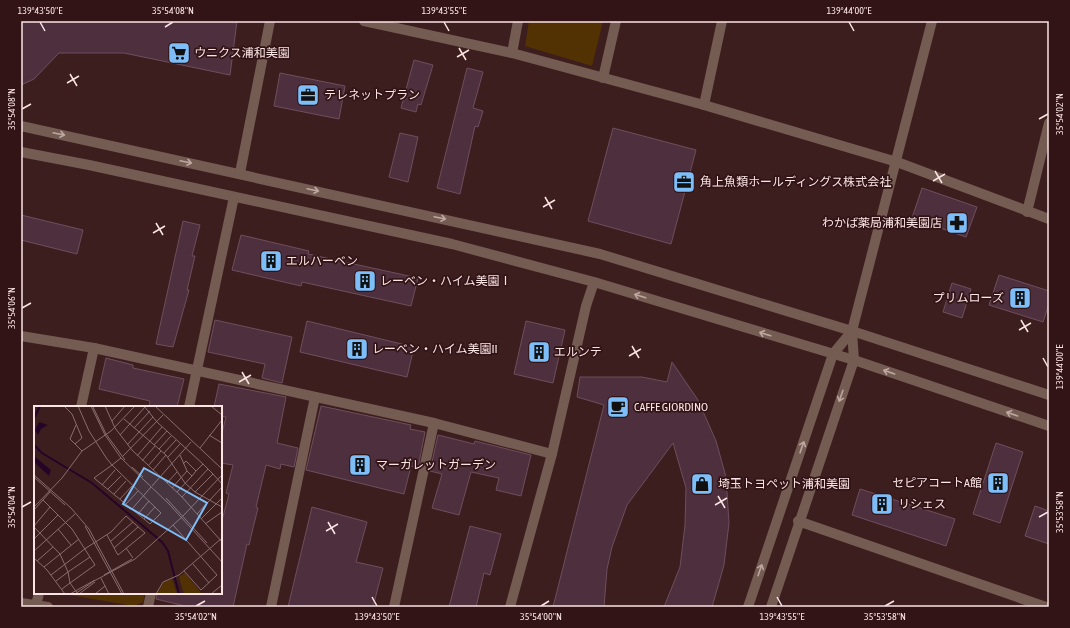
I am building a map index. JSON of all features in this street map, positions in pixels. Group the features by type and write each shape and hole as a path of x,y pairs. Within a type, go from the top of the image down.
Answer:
{"street":[{"path":"240,173 270,21"},
{"path":"364,21 409,25 704,104 897,162 1049,219"},
{"path":"512,53 518,21"},
{"path":"604,78 616,21"},
{"path":"704,104 722,21"},
{"path":"771,607 798,521 854,360 852,331 897,162 932,21"},
{"path":"1027,212 1049,123"},
{"path":"21,126 240,173 600,254 852,331 1049,395"},
{"path":"21,152 452,244 594,282 854,360 1049,426"},
{"path":"189,406 234,197"},
{"path":"510,607 552,454 586,306 594,282"},
{"path":"748,607 833,354 852,331"},
{"path":"21,336 94,348 434,423 552,454"},
{"path":"81,406 94,348"},
{"path":"271,607 315,397"},
{"path":"394,607 434,423"},
{"path":"798,521 1046,607"},
{"path":"36,605 38,594"},
{"path":"148,607 151,594"},
{"path":"21,603 48,607"}],"shaded area":[{"path":"529,21 603,21 592,66 525,46"},
{"path":"64,594 145,594 143,602 134,606"}],"building":[{"name":"ウニクス浦和美園","path":"21,21 237,21 230,75 124,53 59,53 34,79 21,85"},
{"path":"414,60 433,65 421,105 418,104 416,112 401,108"},
{"path":"467,68 483,72 473,108 483,111 478,127 475,126 460,194 437,188"},
{"path":"280,73 345,86 339,119 274,106"},
{"path":"613,128 696,150 671,244 588,221"},
{"path":"400,133 418,137 408,182 389,177"},
{"path":"922,188 977,207 966,237 912,218"},
{"path":"21,215 83,230 77,254 21,240"},
{"path":"183,221 200,225 192,256 195,256 187,290 189,290 173,347 156,344"},
{"path":"241,235 309,251 308,254 418,278 411,306 302,282 301,286 232,270"},
{"name":"プリムローズ","path":"999,275 1049,291 1049,304 1043,322 989,305"},
{"path":"952,283 971,289 962,318 943,312"},
{"path":"215,320 292,337 282,383 262,378 265,364 208,352"},
{"name":"レーベン・ハイム美園II","path":"307,321 414,347 407,377 300,352"},
{"name":"エルンテ","path":"526,321 565,330 553,383 514,374"},
{"path":"106,358 133,365 133,368 184,379 177,406 149,406 150,401 99,389"},
{"path":"672,362 698,400 716,441 726,477 729,523 724,565 712,607 664,607 680,567 685,525 686,488 673,443 627,505 612,547 607,569 604,607 553,607 604,405 577,397 580,377 642,377 667,382"},
{"path":"219,384 286,397 277,443 298,448 294,467 281,464 280,469 266,465 256,507 258,508 249,545 247,544 233,607 189,607 156,599 157,594 222,594 222,520 229,494 226,493 233,465 222,463 222,433 226,417 222,416 222,406 214,406"},
{"path":"321,406 411,425 410,429 425,432 418,468 411,466 404,494 306,470"},
{"path":"438,435 474,444 475,441 531,455 521,496 496,490 499,478 471,472 459,515 432,508 442,474 430,471"},
{"name":"セピアコートA館","path":"996,443 1023,452 1000,523 973,514"},
{"name":"リシェス","path":"860,489 955,519 946,546 852,515"},
{"path":"1035,506 1049,511 1049,544 1025,536"},
{"path":"312,507 367,522 356,562 383,568 373,607 288,607"},
{"path":"470,526 501,534 490,575 484,573 476,607 449,607"}],"place":[{"name":"ウニクス浦和美園","path":"179,53"},
{"name":"テレネットプラン","path":"308,95"},
{"name":"角上魚類ホールディングス株式会社","path":"684,182"},
{"name":"わかば薬局浦和美園店","path":"957,223"},
{"name":"エルハーベン","path":"271,261"},
{"name":"レーベン・ハイム美園Ⅰ","path":"365,281"},
{"name":"プリムローズ","path":"1020,298"},
{"name":"レーベン・ハイム美園II","path":"357,349"},
{"name":"エルンテ","path":"539,352"},
{"name":"CAFFE GIORDINO","path":"618,407"},
{"name":"マーガレットガーデン","path":"360,465"},
{"name":"セピアコートA館","path":"998,483"},
{"name":"埼玉トヨペット浦和美園","path":"702,484"},
{"name":"リシェス","path":"882,504"}]}
